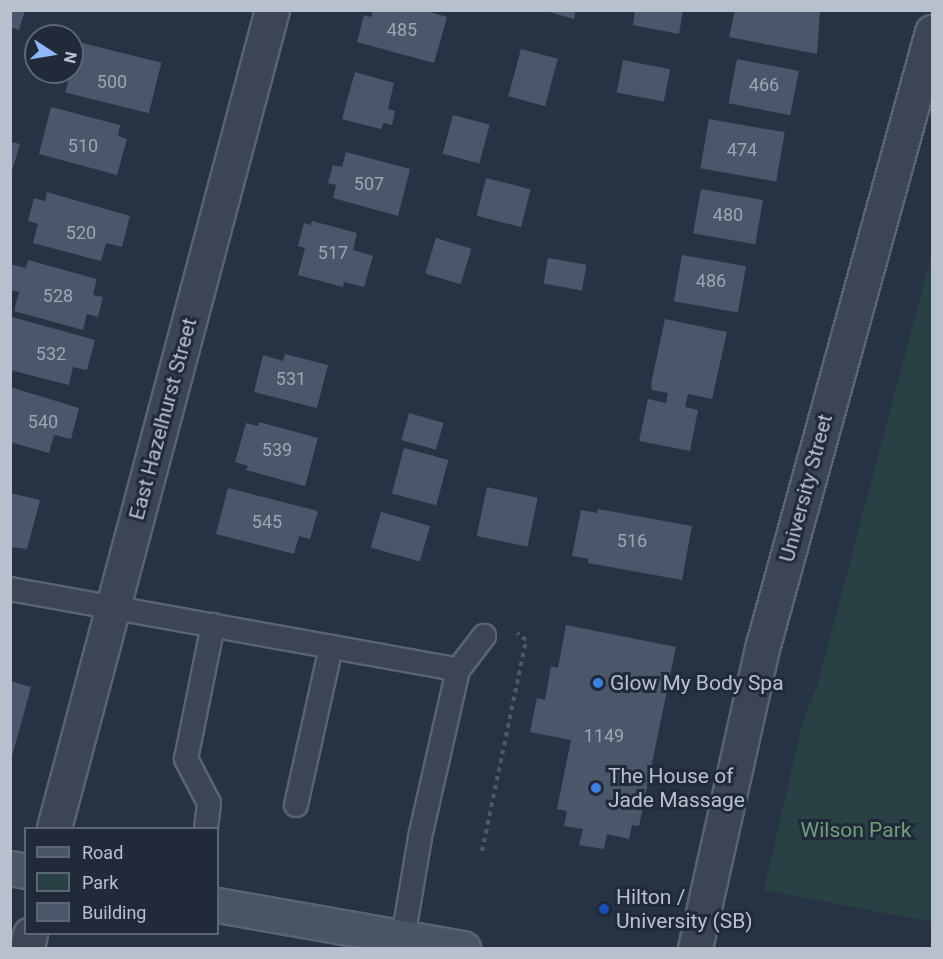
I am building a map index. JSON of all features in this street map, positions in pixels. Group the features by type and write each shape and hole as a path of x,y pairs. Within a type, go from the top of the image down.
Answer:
{"street":[{"name":"East Hazelhurst Street","path":"54,827 272,10"},
{"name":"University Street","path":"695,948 763,645 933,32"},
{"path":"219,905 351,939 403,938 463,948"}],"lane":[{"path":"10,589 458,670"},
{"path":"206,827 209,803 186,759 213,625"},
{"path":"403,938 420,837 458,670 484,636"},
{"path":"296,805 331,646"}],"path":[{"path":"482,850 526,640 520,632 484,636"}],"green space":[{"name":"Wilson Park","path":"932,253 932,922 764,890 803,721 818,683"}],"building":[{"path":"10,10 25,10 19,30 10,27"},
{"path":"373,10 423,10 447,17 434,63 357,42 364,15 371,17"},
{"path":"542,10 576,10 574,19"},
{"path":"635,10 683,10 679,34 633,25"},
{"path":"735,10 820,10 817,54 729,37"},
{"path":"84,43 161,63 149,113 65,92 68,84 84,84"},
{"path":"521,49 558,59 545,106 508,96"},
{"path":"737,59 799,71 790,115 728,103"},
{"path":"623,60 670,69 664,102 617,92"},
{"path":"355,72 394,83 388,109 395,111 392,125 384,123 381,129 342,119"},
{"path":"51,107 120,125 118,136 127,139 117,175 39,154"},
{"path":"453,115 490,125 479,163 443,154"},
{"path":"709,119 785,132 776,182 700,168"},
{"path":"10,142 20,144 12,171 10,171"},
{"path":"346,152 410,169 398,216 333,198 336,185 328,183 333,165 342,167"},
{"path":"486,178 531,189 521,227 477,216"},
{"path":"701,189 763,200 755,244 693,233"},
{"path":"47,192 130,216 122,247 106,243 101,261 33,243 38,224 28,221 34,198 45,201"},
{"path":"312,221 357,233 353,250 373,256 364,287 344,282 343,287 298,275 305,248 298,246 304,223 311,225"},
{"path":"436,238 471,249 461,284 425,273"},
{"path":"682,255 746,266 738,313 674,301"},
{"path":"548,258 586,265 582,290 543,284"},
{"path":"28,260 97,279 93,295 103,297 98,317 87,314 83,330 14,311 19,292 10,290 10,264 26,268"},
{"path":"12,317 95,340 87,370 73,367 69,385 10,370"},
{"path":"665,319 727,332 712,399 688,394 685,407 698,410 690,451 639,441 648,399 666,403 668,393 652,390 651,384"},
{"path":"285,354 328,365 317,408 254,392 263,355 283,361"},
{"path":"10,387 79,408 71,439 54,435 49,453 10,442"},
{"path":"409,413 444,423 436,450 401,440"},
{"path":"259,422 318,438 305,486 246,470 248,466 235,462 246,423 258,426"},
{"path":"404,448 448,460 436,505 392,493"},
{"path":"487,487 538,498 527,547 477,536"},
{"path":"228,488 318,511 310,539 299,536 294,554 216,534"},
{"path":"10,493 40,500 27,549 10,547"},
{"path":"598,509 692,526 682,580 588,563 589,559 572,556 581,510 597,513"},
{"path":"381,512 430,526 420,562 371,548"},
{"path":"566,625 676,647 639,826 632,825 629,839 607,834 604,849 579,845 583,829 564,826 567,811 557,809 571,740 530,732 537,698 545,700 551,666 558,668"},
{"path":"10,681 31,687 11,760 10,760"}],"place":[{"name":"Glow My Body Spa","path":"598,683"},
{"name":"The House of Jade Massage","path":"596,788"},
{"name":"Hilton / University (SB)","path":"604,909"}]}
